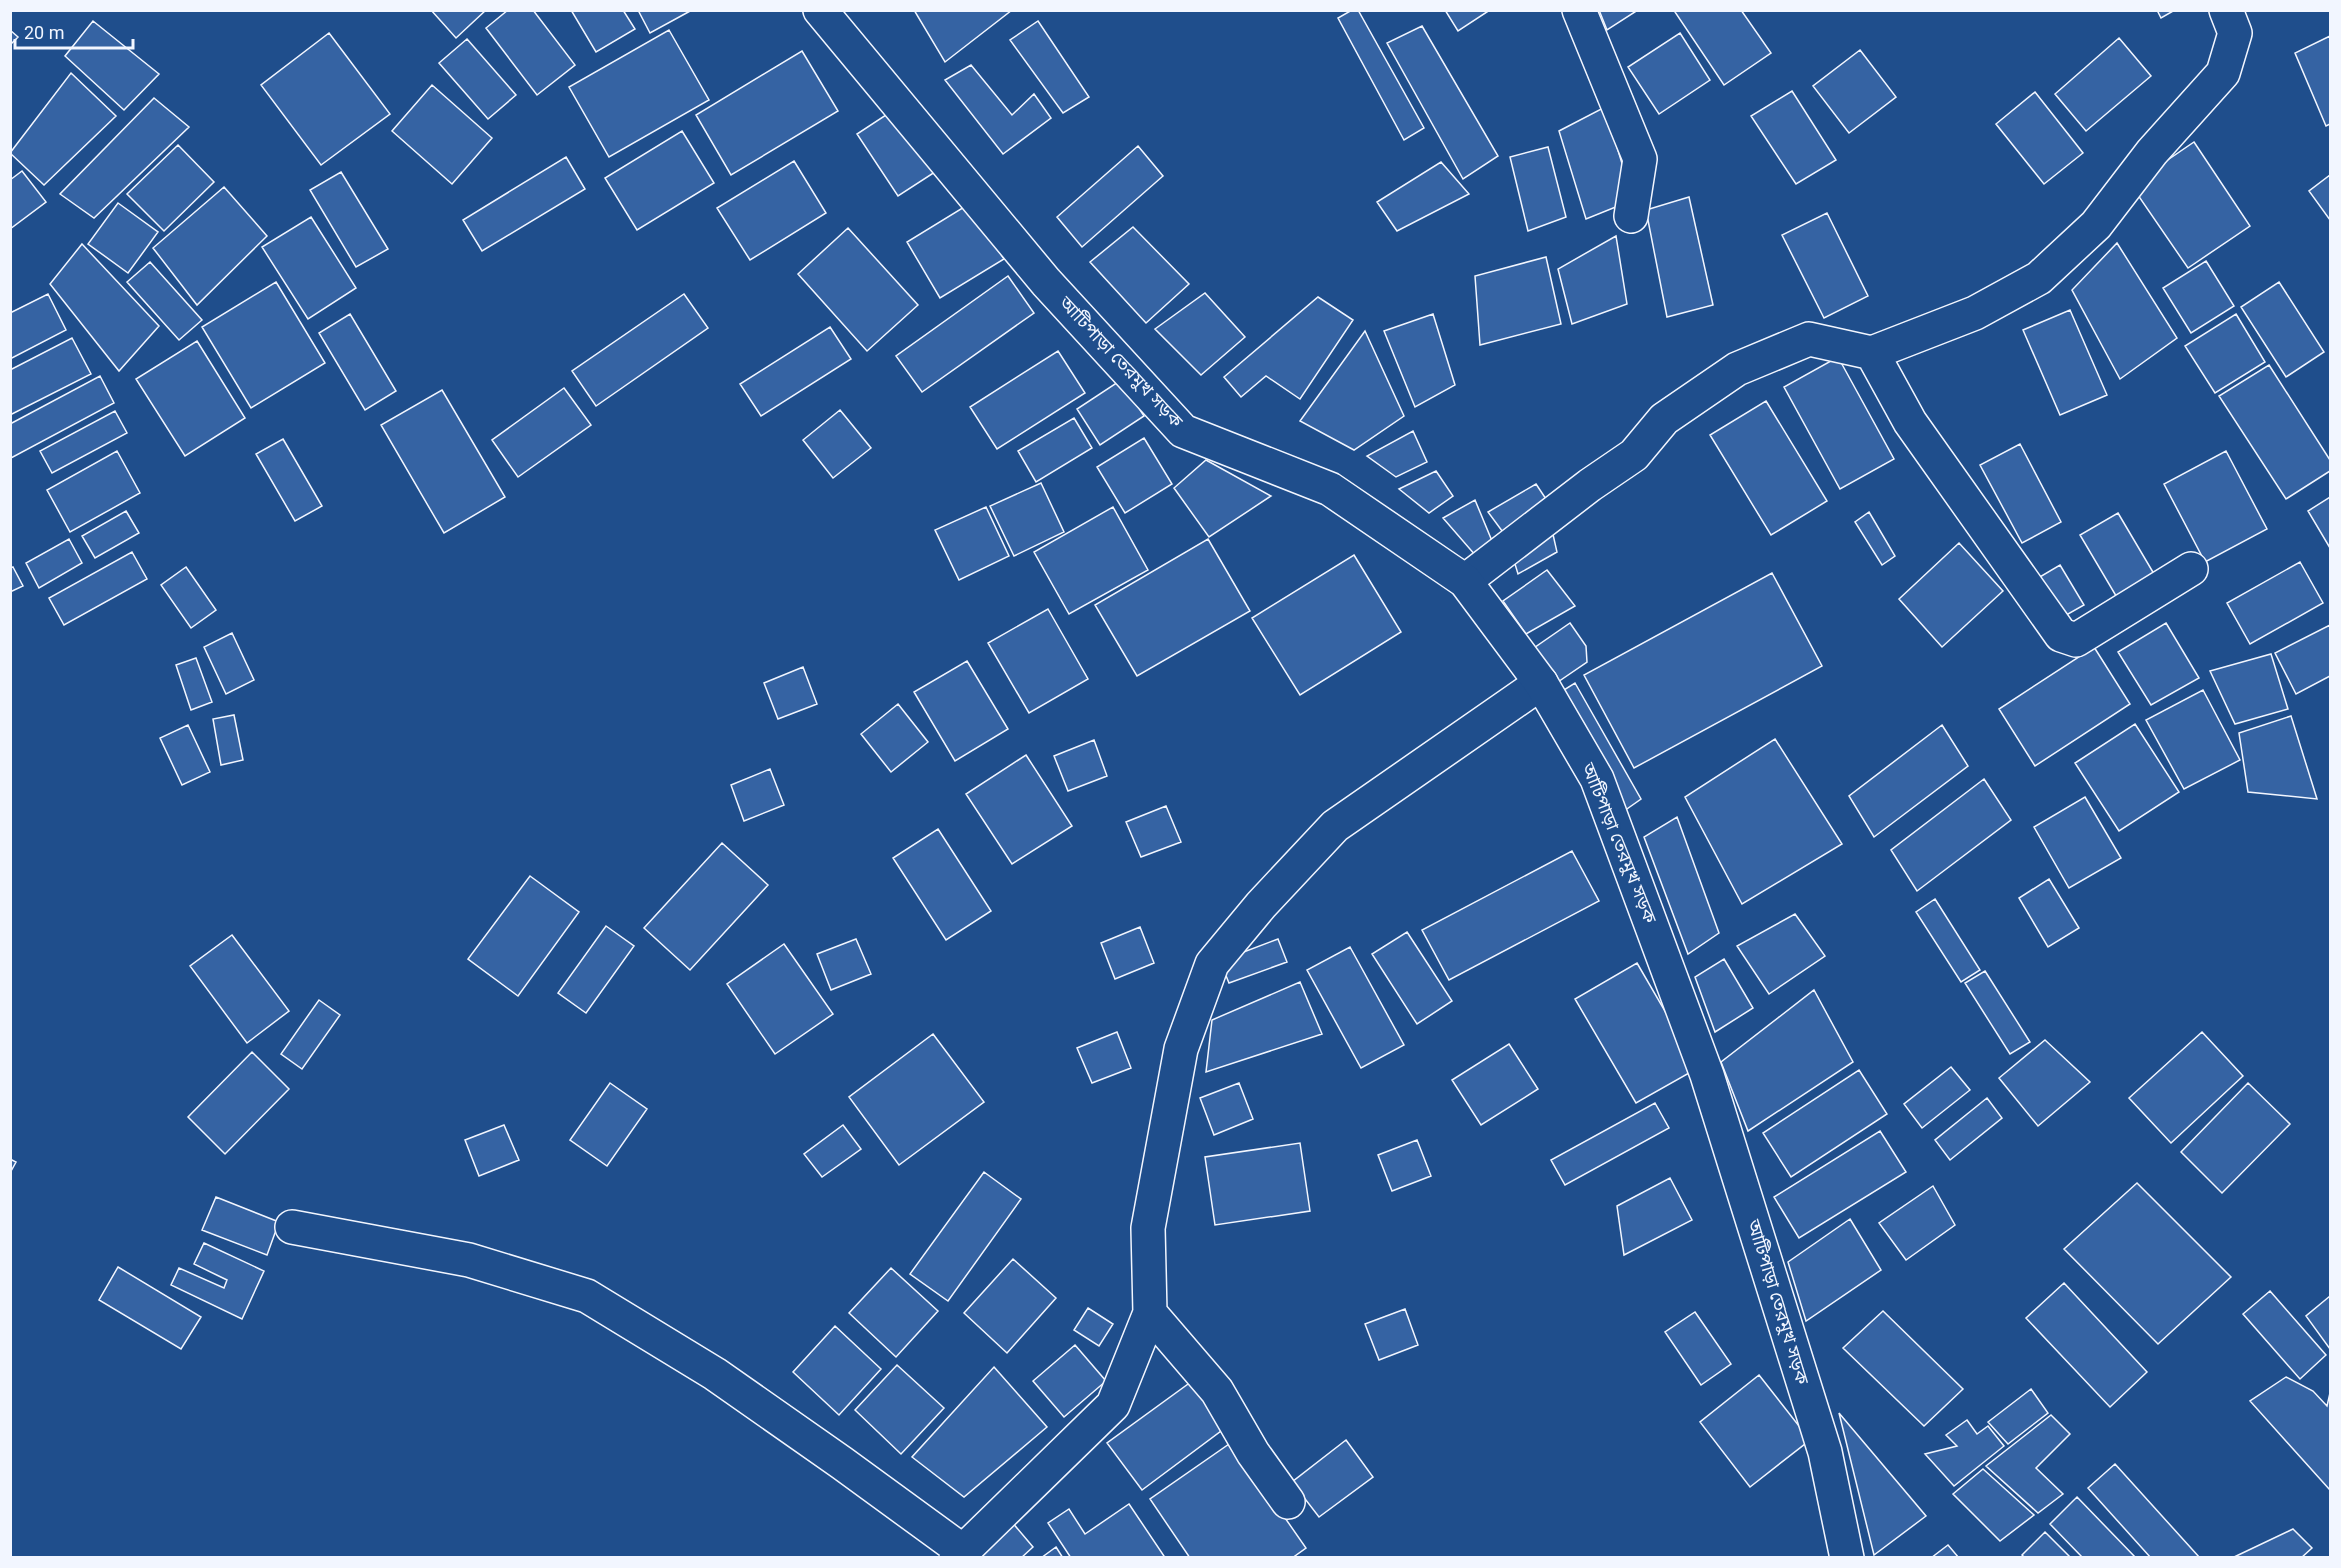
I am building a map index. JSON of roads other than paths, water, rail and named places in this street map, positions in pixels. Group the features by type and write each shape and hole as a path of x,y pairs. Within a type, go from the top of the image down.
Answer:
{"street":[{"name":"আটিপাড়া তেরমুখ সড়ক","path":"820,10 1046,282 1183,431 1330,489 1465,581 1541,683 1597,779 1707,1075 1825,1452 1847,1557"},
{"path":"1579,10 1640,159 1631,216"},
{"path":"1465,581 1590,485 1634,455 1664,419 1737,369 1809,339 1872,353 1975,312 2039,278 2096,225 2152,153 2223,73 2235,33 2226,10"},
{"path":"1872,353 1910,422 2061,635 2076,640 2191,569"},
{"path":"292,1227 469,1260 587,1296 715,1374 842,1463 960,1555 1113,1405 1150,1313 1148,1228 1150,1216 1181,1049 1212,964 1261,905 1335,826 1541,683"},
{"path":"1150,1313 1217,1390 1253,1453 1288,1502"}]}
